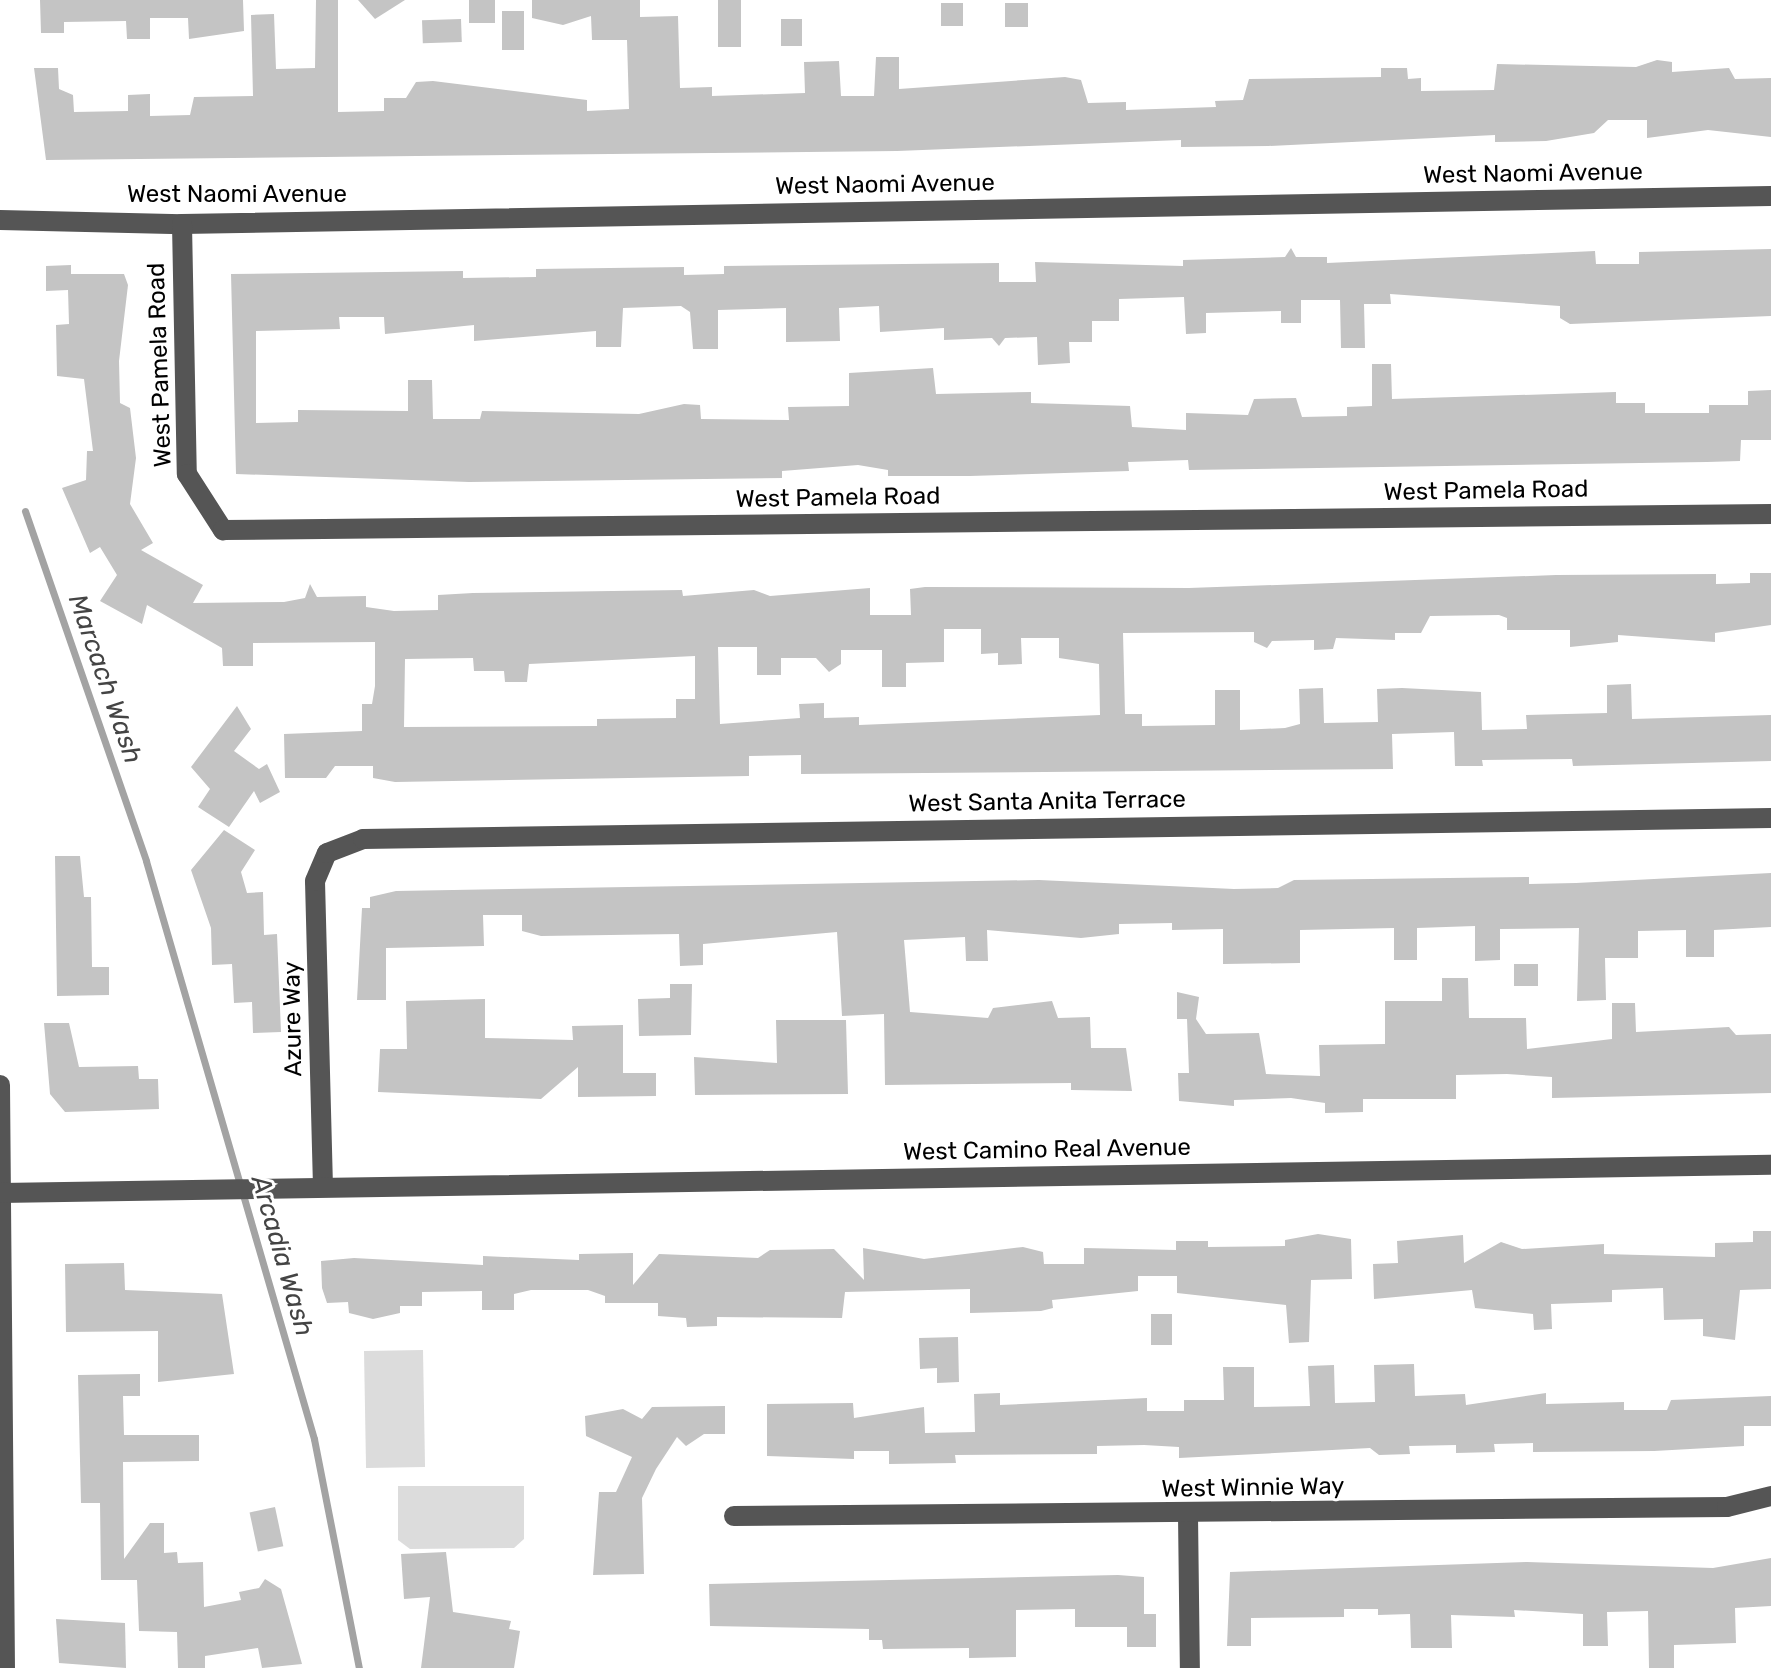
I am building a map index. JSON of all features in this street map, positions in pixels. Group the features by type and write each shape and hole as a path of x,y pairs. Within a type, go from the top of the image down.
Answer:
{"street":[{"name":"West Naomi Avenue","path":"0,220 182,224 1771,196"},
{"name":"West Pamela Road","path":"182,224 187,474 223,530 1771,514"},
{"name":"West Santa Anita Terrace","path":"327,853 378,838 1771,818"},
{"name":"Azure Way","path":"323,1187 315,881 327,853"},
{"path":"0,1085 5,1668"},
{"name":"West Camino Real Avenue","path":"1,1193 1771,1165"},
{"name":"West Winnie Way","path":"734,1516 1188,1515 1727,1507 1771,1496"},
{"path":"1188,1515 1190,1668"}],"shaded area":[{"path":"423,1350 425,1467 366,1468 364,1351"},
{"path":"398,1486 524,1486 524,1539 514,1548 410,1549 398,1540"}],"building":[{"path":"40,0 243,0 244,31 189,39 188,18 150,18 150,39 127,39 126,21 64,22 64,33 41,33"},
{"path":"316,0 338,0 338,112 384,111 384,98 406,98 416,82 433,81 587,100 587,111 629,109 627,40 592,40 591,16 563,25 532,18 532,0 640,0 640,17 678,16 680,88 712,87 712,96 805,93 804,62 839,61 841,96 874,96 876,57 899,57 899,89 1065,77 1081,80 1088,103 1126,102 1126,110 1216,107 1215,101 1243,100 1249,79 1381,77 1381,68 1407,68 1408,79 1421,78 1421,91 1494,90 1497,64 1636,67 1657,60 1672,62 1672,72 1729,68 1735,79 1771,78 1771,137 1708,130 1647,138 1647,120 1608,120 1594,133 1546,141 1495,142 1495,135 1268,146 1181,147 1181,140 897,151 46,160 34,68 58,68 59,89 73,95 74,112 128,111 128,95 150,94 150,116 190,115 194,97 253,96 251,15 274,14 276,69 315,68"},
{"path":"358,0 405,0 375,19"},
{"path":"469,0 495,0 495,23 469,23"},
{"path":"718,0 741,0 741,47 718,47"},
{"path":"941,3 963,3 963,26 941,26"},
{"path":"1005,3 1028,3 1028,27 1005,27"},
{"path":"502,11 524,11 524,50 502,50"},
{"path":"461,19 462,42 423,43 422,20"},
{"path":"781,19 802,19 802,46 781,46"},
{"path":"1291,248 1296,257 1327,257 1327,263 1595,251 1596,264 1639,264 1639,252 1771,249 1771,316 1570,324 1560,318 1560,306 1390,294 1391,304 1364,304 1365,348 1341,348 1340,300 1301,300 1301,323 1281,323 1281,311 1206,313 1206,333 1186,334 1184,297 1119,299 1119,321 1092,321 1092,342 1069,342 1070,363 1038,365 1037,337 1005,338 999,346 992,338 944,340 944,328 880,332 879,306 839,308 840,341 786,342 786,308 718,310 718,349 693,349 690,312 681,306 623,308 621,347 596,347 596,331 474,341 474,325 385,334 384,317 339,317 340,329 256,331 256,423 298,422 298,410 408,411 408,380 432,380 433,419 480,419 482,411 639,414 684,404 700,405 701,419 789,420 788,407 849,406 849,373 933,368 936,394 1031,392 1031,403 1130,406 1132,427 1186,430 1186,413 1248,415 1254,399 1296,398 1302,417 1347,416 1347,407 1372,406 1372,364 1391,364 1392,399 1616,392 1616,403 1645,403 1645,413 1709,413 1709,405 1748,405 1748,391 1771,390 1771,440 1741,440 1740,461 1707,462 1189,470 1188,460 1128,462 1129,471 970,476 888,476 888,470 858,465 782,471 782,478 469,482 236,474 231,274 463,271 463,278 536,277 536,269 684,267 684,275 724,274 724,266 999,263 999,282 1036,282 1035,262 1183,266 1183,260 1285,257"},
{"path":"71,265 71,274 124,274 128,285 119,361 120,403 130,408 136,458 130,504 153,543 141,550 203,585 193,603 284,602 305,598 310,584 317,597 366,596 366,607 394,611 438,610 438,595 473,593 682,590 683,596 754,590 770,596 870,588 870,615 911,615 910,589 925,587 1189,588 1556,575 1716,574 1716,584 1750,583 1750,573 1771,573 1771,625 1715,633 1715,642 1618,635 1618,642 1570,647 1570,630 1507,630 1507,618 1499,615 1430,616 1421,633 1395,633 1395,640 1336,638 1333,649 1314,650 1314,640 1272,641 1267,648 1254,642 1254,632 1123,633 1125,714 1142,714 1142,726 1215,725 1215,690 1240,690 1240,730 1285,728 1300,724 1299,689 1323,688 1324,723 1378,722 1377,689 1402,688 1481,692 1482,730 1527,729 1526,715 1607,713 1607,685 1631,684 1632,719 1771,715 1771,761 1573,766 1572,759 1482,760 1483,766 1455,766 1454,732 1392,734 1393,769 801,774 801,755 749,756 749,776 395,782 373,778 373,766 335,766 326,778 285,778 284,734 362,731 362,704 372,704 375,686 375,642 253,643 253,666 223,666 222,648 147,605 142,624 100,601 117,575 100,547 90,553 62,488 86,480 87,451 93,451 84,379 57,376 56,325 69,324 68,290 46,291 46,266","holes":["944,629 981,629 981,654 998,653 998,665 1022,664 1021,638 1059,638 1059,658 1099,664 1100,715 859,725 859,717 824,718 824,703 799,704 800,718 720,724 718,647 757,647 757,675 781,675 781,658 816,658 829,672 841,664 841,650 882,650 882,687 906,687 906,663 944,662","695,656 695,699 676,699 676,718 597,719 597,726 404,727 405,659 473,658 474,671 504,671 505,682 527,682 529,664"]},
{"path":"237,706 251,729 234,751 259,769 267,764 280,792 260,803 254,791 229,827 198,807 210,789 191,767"},
{"path":"224,830 255,850 241,872 247,893 263,892 264,935 277,934 281,1032 253,1033 252,1002 234,1003 232,964 212,965 211,928 191,870"},
{"path":"55,856 80,856 84,897 91,897 92,967 109,967 109,995 57,996"},
{"path":"1771,873 1771,927 1714,930 1714,957 1686,957 1686,930 1638,931 1638,958 1605,958 1606,1000 1577,1001 1579,928 1500,929 1500,960 1475,961 1475,926 1417,928 1417,960 1394,960 1394,928 1300,930 1300,963 1223,964 1223,929 1172,930 1172,923 1119,924 1119,934 1081,938 987,930 988,961 966,961 965,937 904,940 910,1012 988,1018 993,1008 1052,1001 1058,1018 1090,1017 1091,1048 1126,1048 1132,1091 1071,1090 1071,1083 885,1085 884,1014 842,1016 837,932 703,944 703,965 680,966 679,934 541,936 522,931 522,915 483,915 484,946 386,948 386,1000 357,1000 362,908 370,908 370,897 396,891 1039,880 1234,889 1278,888 1294,880 1529,877 1529,884"},
{"path":"1514,964 1538,964 1538,986 1514,986"},
{"path":"1442,978 1468,978 1469,1018 1526,1018 1527,1049 1612,1039 1612,1003 1635,1003 1636,1032 1729,1027 1736,1035 1771,1034 1771,1093 1552,1098 1552,1077 1507,1074 1456,1075 1456,1099 1363,1099 1363,1112 1325,1113 1325,1103 1291,1098 1234,1100 1234,1106 1179,1101 1178,1073 1189,1073 1187,1019 1177,1019 1177,992 1199,997 1196,1019 1206,1034 1259,1033 1266,1074 1320,1076 1319,1045 1385,1044 1385,1001 1442,1001"},
{"path":"670,984 692,984 691,1035 639,1036 638,999 670,998"},
{"path":"485,999 485,1038 573,1040 572,1026 623,1025 623,1073 656,1073 656,1096 578,1097 578,1067 541,1099 378,1092 380,1049 407,1049 406,1001"},
{"path":"776,1020 846,1020 848,1094 695,1095 694,1057 777,1063"},
{"path":"44,1023 69,1023 79,1067 138,1066 139,1079 158,1079 159,1109 65,1112 50,1094"},
{"path":"1753,1231 1771,1231 1771,1289 1740,1290 1735,1340 1703,1336 1703,1319 1664,1320 1663,1288 1612,1290 1612,1302 1551,1304 1552,1329 1534,1330 1533,1314 1475,1308 1472,1290 1374,1299 1373,1264 1398,1263 1397,1241 1463,1235 1464,1263 1501,1242 1522,1249 1604,1244 1604,1254 1715,1257 1715,1243 1753,1242"},
{"path":"1318,1234 1351,1239 1352,1279 1311,1280 1309,1342 1289,1343 1286,1305 1177,1293 1177,1276 1138,1276 1138,1291 1052,1300 1053,1308 1041,1311 970,1313 970,1289 845,1292 842,1318 717,1317 717,1326 687,1327 686,1318 658,1316 658,1303 605,1303 605,1296 588,1290 531,1290 514,1294 514,1310 482,1310 482,1291 422,1292 422,1306 400,1306 400,1313 373,1319 349,1313 348,1302 327,1303 322,1288 321,1261 354,1258 483,1265 483,1256 579,1260 579,1254 633,1253 633,1285 659,1254 758,1258 770,1250 834,1249 864,1280 863,1248 924,1259 1023,1247 1043,1252 1044,1264 1084,1264 1084,1248 1176,1250 1176,1241 1208,1241 1208,1247 1285,1246 1285,1240"},
{"path":"124,1263 125,1290 222,1294 234,1374 158,1382 158,1331 66,1332 65,1264"},
{"path":"1151,1314 1172,1314 1172,1345 1151,1345"},
{"path":"958,1337 959,1382 937,1383 937,1368 920,1369 919,1338"},
{"path":"1414,1364 1415,1396 1465,1394 1466,1405 1546,1393 1546,1404 1624,1402 1624,1410 1667,1410 1671,1400 1771,1396 1771,1426 1744,1426 1744,1446 1654,1451 1533,1452 1533,1443 1494,1444 1495,1452 1456,1453 1456,1445 1409,1446 1410,1454 1379,1455 1370,1448 1179,1458 1179,1447 1144,1445 1097,1446 1097,1454 955,1455 956,1463 889,1464 889,1451 854,1451 854,1459 767,1456 767,1404 853,1403 854,1418 924,1407 925,1433 975,1432 974,1394 1000,1393 1000,1405 1147,1398 1147,1411 1184,1411 1184,1400 1224,1400 1223,1367 1254,1367 1254,1407 1310,1406 1308,1366 1334,1365 1335,1403 1375,1402 1374,1365"},
{"path":"140,1374 140,1396 123,1396 124,1435 199,1435 199,1461 123,1462 124,1559 150,1523 164,1523 164,1553 177,1552 178,1563 203,1562 204,1607 241,1600 239,1592 259,1588 265,1579 281,1589 302,1664 262,1668 258,1648 205,1656 205,1668 178,1668 177,1632 139,1631 137,1580 101,1580 100,1503 81,1503 78,1375"},
{"path":"725,1406 725,1434 704,1434 686,1446 677,1437 642,1498 644,1574 593,1575 599,1492 616,1492 632,1457 586,1436 585,1416 623,1409 642,1419 652,1407"},
{"path":"275,1507 283,1546 258,1552 250,1512"},
{"path":"446,1552 453,1612 511,1621 509,1629 520,1631 514,1668 421,1668 430,1597 404,1599 401,1554"},
{"path":"1771,1558 1771,1606 1735,1608 1736,1643 1674,1645 1674,1668 1649,1668 1648,1611 1607,1612 1608,1646 1583,1646 1583,1614 1514,1610 1515,1617 1451,1615 1452,1648 1411,1648 1410,1614 1378,1615 1378,1609 1344,1609 1344,1617 1251,1618 1251,1646 1227,1646 1230,1572 1527,1562 1713,1568"},
{"path":"1118,1575 1144,1577 1144,1614 1156,1614 1156,1647 1127,1647 1127,1627 1075,1627 1075,1609 1016,1610 1016,1657 969,1658 969,1648 883,1649 882,1640 869,1640 869,1629 710,1626 709,1584"},
{"path":"56,1619 125,1623 126,1668 59,1663"}],"waterway":[{"name":"Arcadia Wash","path":"25,511 146,861 314,1439 359,1668"}],"water label":[{"name":"Marcach Wash","path":"105,679"}]}
